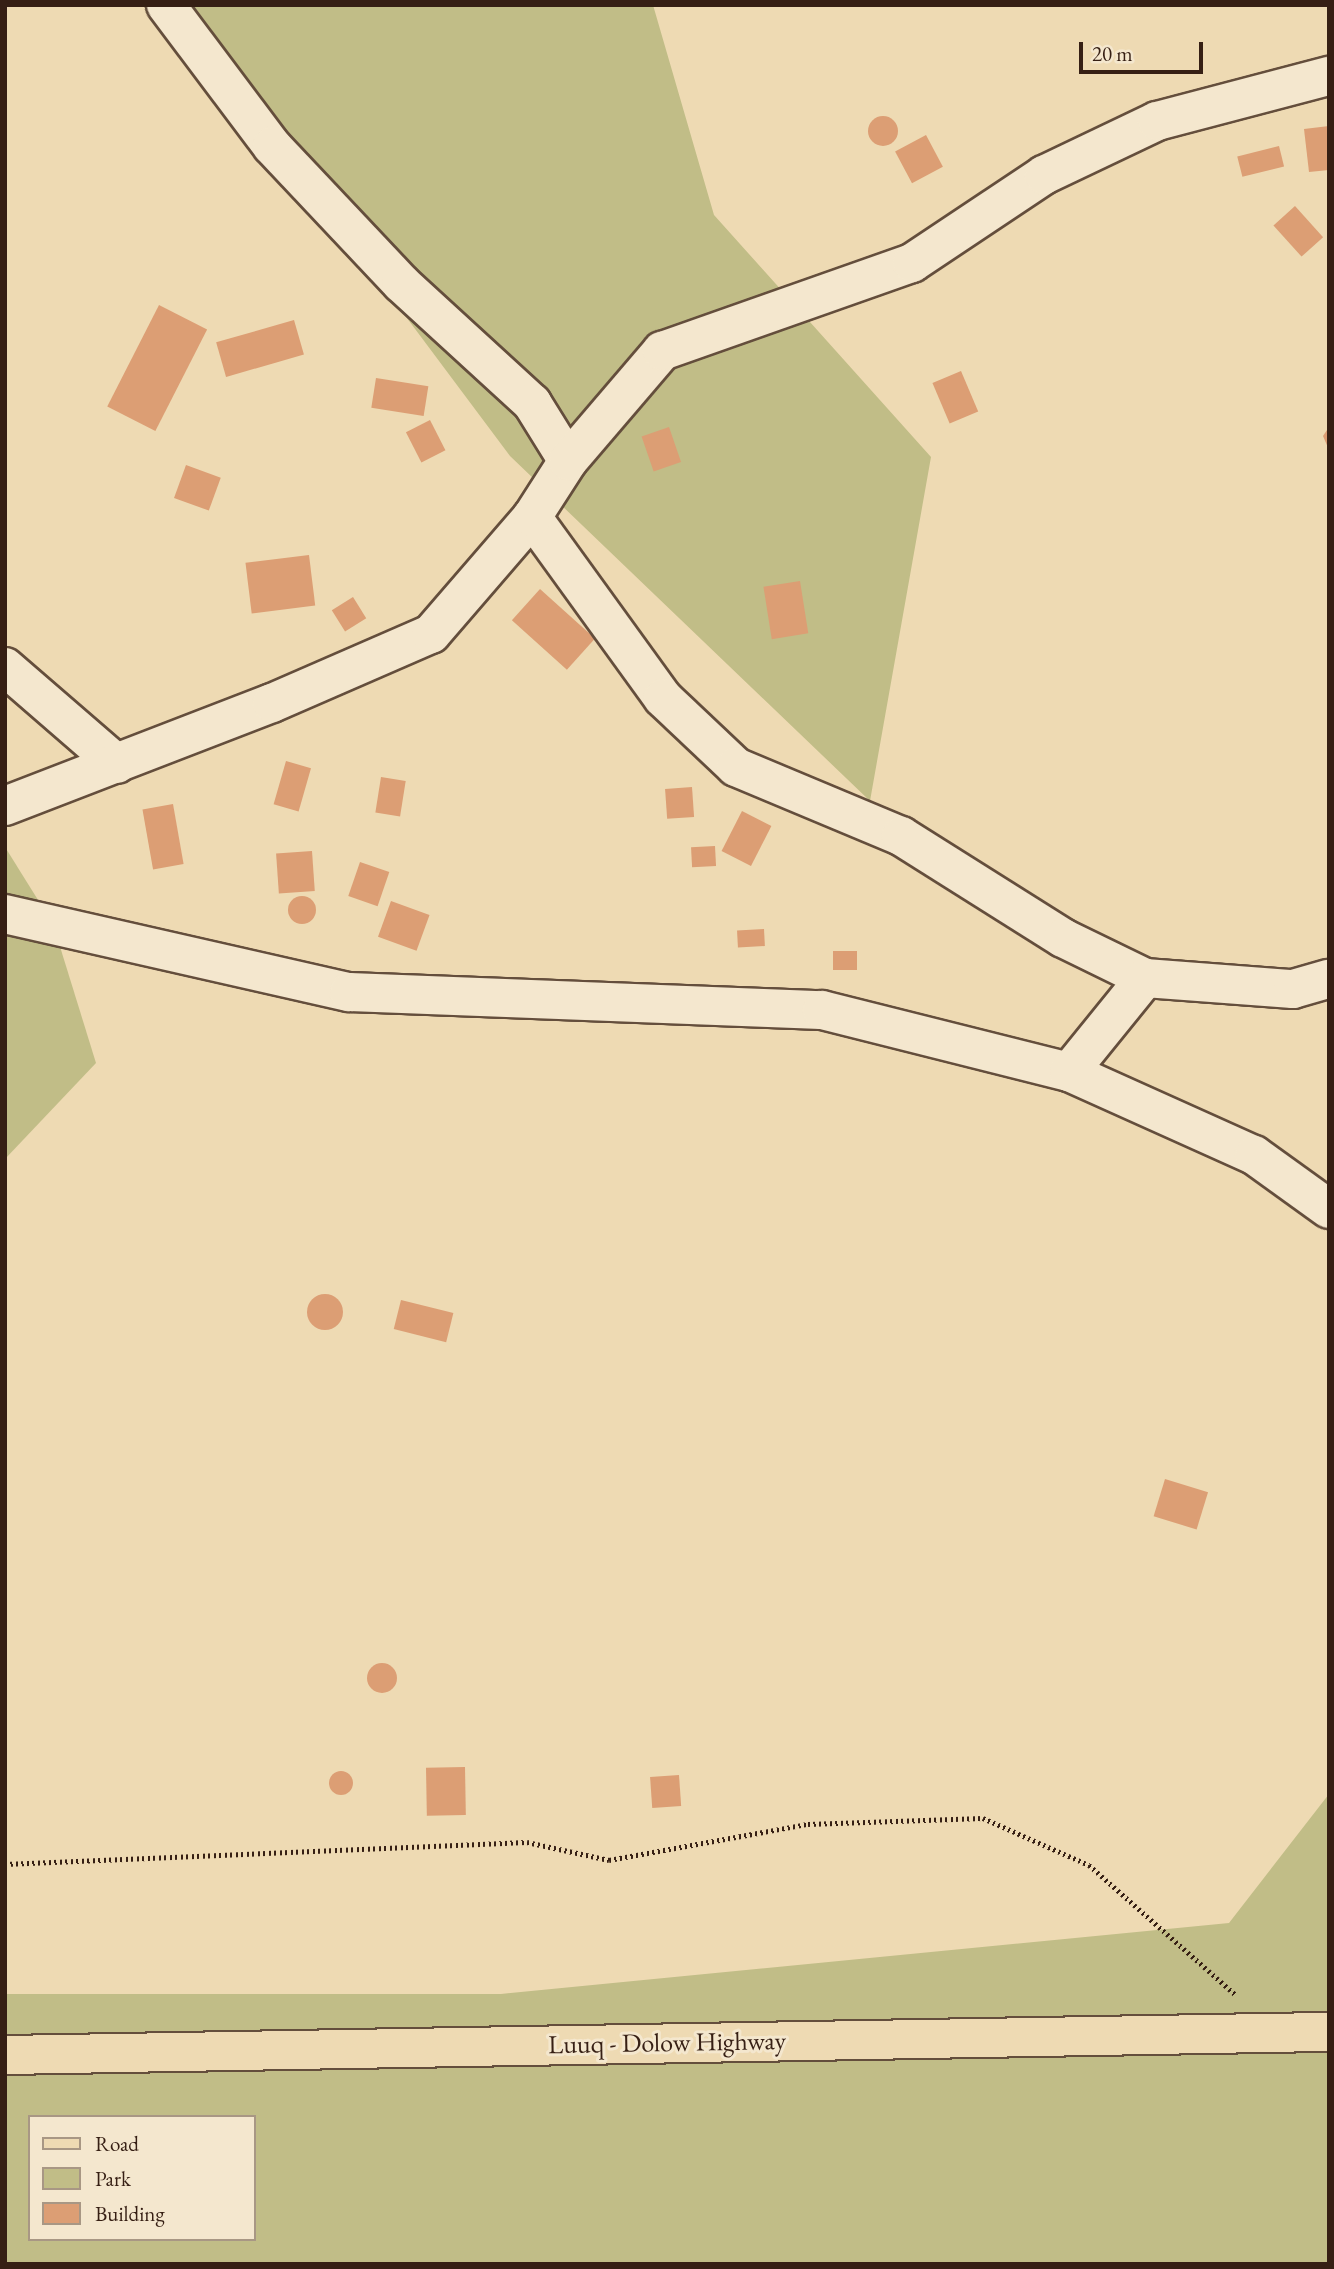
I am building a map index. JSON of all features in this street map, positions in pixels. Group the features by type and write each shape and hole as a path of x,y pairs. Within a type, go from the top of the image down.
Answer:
{"main road":[{"name":"Luuq - Dolow Highway","path":"5,2055 1329,2032"}],"street":[{"path":"166,5 272,146 401,283 532,403 568,461"},
{"path":"5,806 117,764 431,634 532,517 568,461 662,351 912,263 1044,175 1157,121 1329,76"},
{"path":"532,517 663,698 736,766 901,836 1063,938 1145,978 1293,989 1329,979"},
{"path":"5,667 117,764"},
{"path":"5,914 349,992 822,1010 1069,1072 1254,1155 1329,1209"},
{"path":"1069,1072 1145,978"}],"path":[{"path":"5,1864 527,1842 609,1860 808,1824 983,1818 1089,1865 1200,1959 1273,2032"}],"green space":[{"path":"173,5 653,5 714,215 931,457 870,801 510,456"},
{"path":"5,847 53,924 96,1063 5,1159"},
{"path":"1329,1794 1329,2264 5,2264 5,1994 501,1994 1229,1923"}],"building":[{"path":"883,116 894,120 898,131 894,142 883,146 872,142 868,131 872,120"},
{"path":"1329,126 1329,170 1309,172 1304,129"},
{"path":"926,135 943,167 912,183 895,151"},
{"path":"1279,146 1284,166 1242,177 1237,156"},
{"path":"1295,206 1323,237 1302,257 1273,225"},
{"path":"159,305 207,330 155,431 107,407"},
{"path":"294,320 304,355 226,377 216,342"},
{"path":"961,371 978,412 950,424 932,383"},
{"path":"376,378 428,386 424,416 371,408"},
{"path":"430,420 445,450 421,463 406,432"},
{"path":"669,427 681,462 654,471 642,436"},
{"path":"1329,427 1329,450 1323,436"},
{"path":"186,465 221,478 209,511 174,498"},
{"path":"309,555 315,606 252,613 245,563"},
{"path":"800,581 808,633 772,639 763,587"},
{"path":"540,589 595,639 567,670 512,620"},
{"path":"353,597 366,618 345,631 332,610"},
{"path":"286,761 311,768 299,811 274,804"},
{"path":"381,777 406,781 400,816 375,813"},
{"path":"692,787 694,817 667,819 665,789"},
{"path":"173,804 184,864 153,869 142,809"},
{"path":"742,811 771,826 751,866 722,851"},
{"path":"715,846 716,866 692,867 691,847"},
{"path":"312,851 315,891 279,893 276,854"},
{"path":"360,862 389,872 378,906 348,896"},
{"path":"302,896 312,900 316,910 312,920 302,924 292,920 288,910 292,900"},
{"path":"391,901 430,915 417,951 378,937"},
{"path":"764,929 765,946 738,947 737,930"},
{"path":"833,951 857,951 857,970 833,970"},
{"path":"325,1294 338,1299 343,1312 338,1325 325,1330 312,1325 307,1312 312,1299"},
{"path":"401,1300 453,1313 446,1342 394,1329"},
{"path":"1165,1479 1208,1492 1197,1529 1154,1516"},
{"path":"382,1663 393,1667 397,1678 393,1689 382,1693 371,1689 367,1678 371,1667"},
{"path":"465,1767 466,1815 427,1816 426,1768"},
{"path":"341,1771 352,1778 353,1783 346,1794 341,1795 330,1788 329,1783 336,1772"},
{"path":"679,1775 681,1806 652,1808 650,1777"}]}
